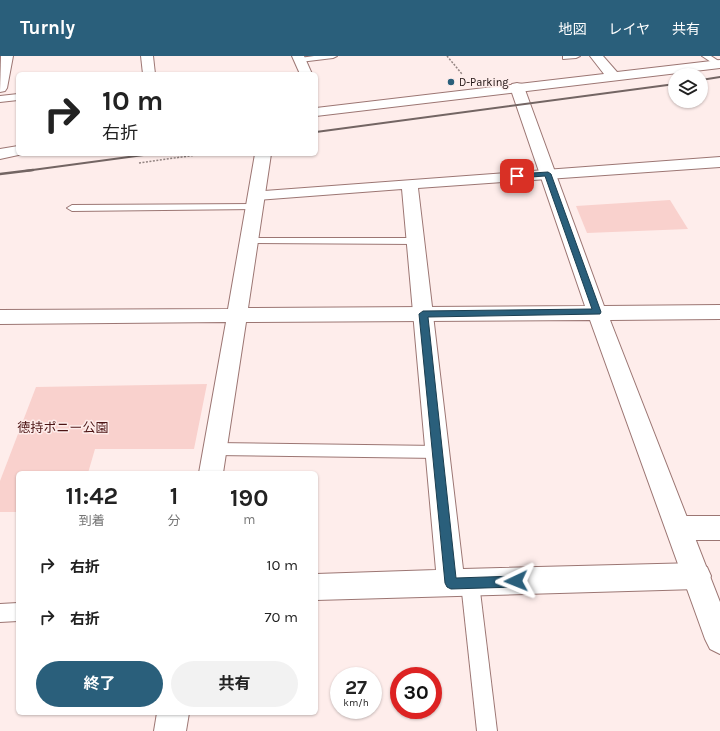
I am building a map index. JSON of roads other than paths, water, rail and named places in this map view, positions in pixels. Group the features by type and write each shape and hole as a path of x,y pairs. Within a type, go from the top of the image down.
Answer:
{"street":[{"path":"0,88 2,71 7,56"},
{"path":"147,56 149,72"},
{"path":"299,58 305,72"},
{"path":"599,58 613,76"},
{"path":"319,108 517,87 715,63"},
{"path":"517,87 597,312 697,576 716,615 720,639"},
{"path":"0,154 16,151"},
{"path":"211,471 235,316 263,156"},
{"path":"256,201 410,184 720,162"},
{"path":"410,184 438,452 461,583"},
{"path":"0,317 720,312"},
{"path":"680,528 720,528"},
{"path":"318,587 697,576"},
{"path":"170,731 173,715"}],"lane":[{"path":"299,58 333,56"},
{"path":"566,57 576,56"},
{"path":"0,99 16,97"},
{"path":"72,208 256,201"},
{"path":"249,241 416,241"},
{"path":"215,450 438,452"},
{"path":"461,583 488,731"},
{"path":"0,612 16,612"}],"railway":[{"path":"708,79 720,77"},
{"path":"318,132 668,85"},
{"path":"27,171 136,156"},
{"path":"27,171 33,170"},
{"path":"0,174 27,171"}],"place":[{"name":"D-Parking","path":"451,82"}],"park label":[{"name":"徳持ポニー公園","path":"63,427"}]}
